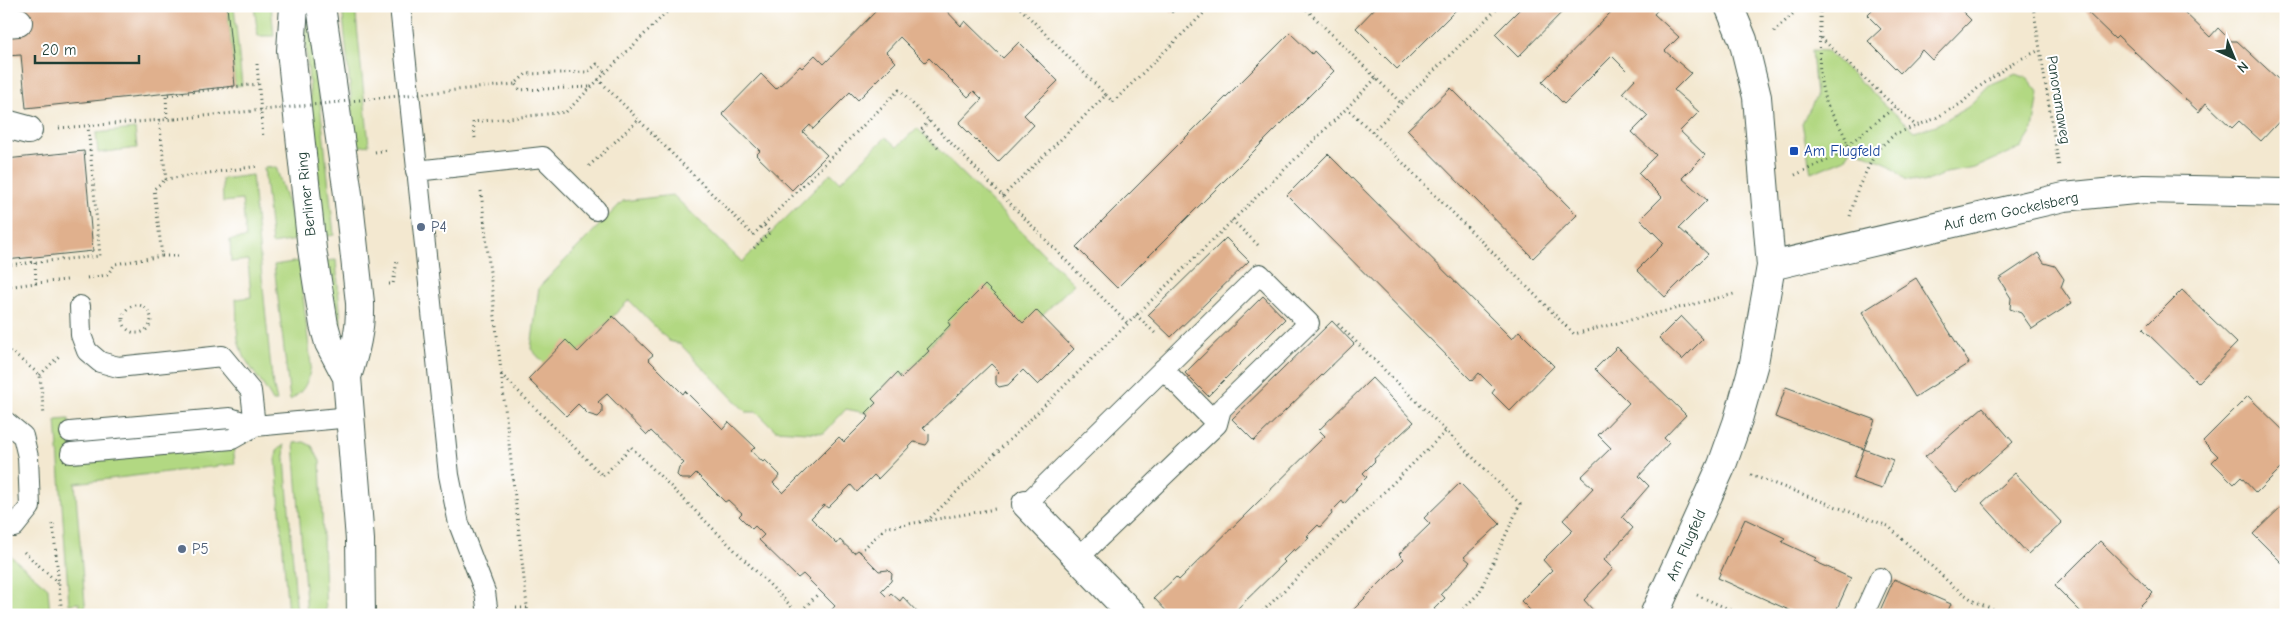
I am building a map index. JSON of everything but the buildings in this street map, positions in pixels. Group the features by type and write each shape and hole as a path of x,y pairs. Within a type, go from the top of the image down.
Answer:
{"street":[{"name":"Berliner Ring","path":"294,6 291,50 310,235 324,326 329,343 347,377 360,540 361,615"},
{"name":"Berliner Ring","path":"321,6 348,194 360,303 361,320 356,349 347,377"},
{"name":"Am Flugfeld","path":"1654,615 1722,465 1737,423 1754,363 1769,276 1756,97 1742,40 1729,6"},
{"name":"Auf dem Gockelsberg","path":"1769,276 2064,197 2144,189 2286,192"},
{"path":"1026,504 1133,615"}],"lane":[{"path":"400,6 452,498 459,524 485,592 488,615"},
{"path":"416,171 543,157 596,210"},
{"path":"1026,504 1260,274 1309,323 1221,409 1217,424 1078,558"},
{"path":"80,306 81,335 87,351 100,362 118,366 222,356 251,391 255,426"},
{"path":"1163,369 1217,424"},
{"path":"70,432 230,418 255,426 351,417"},
{"path":"6,422 23,436 28,457 30,507 14,527"},
{"path":"71,453 232,439 255,426"},
{"path":"1862,615 1880,578"}],"path":[{"path":"475,142 473,122 566,112 672,6"},
{"path":"1018,6 1113,102 1211,6"},
{"path":"1303,6 1401,102"},
{"path":"1372,132 1500,6"},
{"path":"1820,6 1822,38 1820,65 1824,95 1831,114 1845,134 1848,145"},
{"name":"Panoramaweg","path":"2033,6 2064,197"},
{"path":"1822,38 1916,126"},
{"path":"1850,218 1858,188 1877,150 1895,134 1934,119 1962,103 1979,87 2014,62 2040,50"},
{"path":"257,64 263,138"},
{"path":"17,127 88,126 167,118 175,119 515,84 526,74 588,72 597,64 605,72"},
{"path":"927,521 1376,78"},
{"path":"598,79 753,236 899,90 1128,324"},
{"path":"167,118 166,95 258,84"},
{"path":"515,84 520,90 589,87"},
{"path":"1003,196 1106,95"},
{"path":"1794,175 1841,154 1848,145 1896,106"},
{"path":"1347,108 1574,334 1769,276"},
{"path":"159,119 166,179"},
{"path":"587,168 638,120"},
{"path":"929,121 921,130 940,148"},
{"path":"6,265 100,256 88,126"},
{"path":"162,256 154,189 166,179 259,166"},
{"path":"480,183 528,615"},
{"path":"1232,220 1265,252"},
{"path":"754,248 770,232 764,225"},
{"path":"80,306 88,278 107,275 115,264 162,256 178,256"},
{"path":"35,262 36,283"},
{"path":"6,287 74,279"},
{"path":"138,305 146,308 151,320 145,331 136,333 128,329 124,321 124,316 129,308 138,305"},
{"path":"1334,321 1520,504 1479,593 1457,615"},
{"path":"6,348 40,375 43,411"},
{"path":"40,375 62,353"},
{"path":"501,374 603,476 631,448 798,614 819,593"},
{"path":"1260,615 1446,431"},
{"path":"1722,465 1888,526 1954,587 1993,609 2010,612 2012,615"},
{"path":"860,552 886,528 1026,504"},
{"path":"19,549 59,584 62,615"},
{"path":"1669,583 1742,615"}],"green space":[{"path":"227,6 234,6 242,85 235,86"},
{"path":"254,6 271,6 274,36 258,36"},
{"path":"342,6 355,6 369,145 356,147"},
{"path":"306,21 310,22 312,27 334,235 323,237 304,26"},
{"path":"1812,50 1827,51 1915,132 1936,125 1968,107 1989,85 2016,74 2027,78 2039,93 2033,130 2022,147 1975,168 1946,173 1923,183 1905,179 1888,164 1852,148 1845,159 1811,173 1802,123 1816,97"},
{"path":"917,128 1074,284 1041,316 1023,323 948,322 950,325 927,348 929,351 901,378 897,373 876,403 866,413 846,409 824,433 775,430 757,412 746,412 680,344 669,341 629,300 578,352 544,363 531,349 539,287 623,201 673,195 742,262 831,173 840,182 886,137 897,147"},
{"path":"135,129 137,148 98,153 96,133"},
{"path":"276,167 296,229 297,240 272,244 264,168"},
{"path":"252,175 272,379 277,401 273,401 240,347 236,299 251,297 248,260 231,262 230,240 246,238 242,200 223,202 222,179"},
{"path":"336,260 341,323 337,328 324,261"},
{"path":"299,261 311,365 305,386 290,400 274,265"},
{"path":"69,419 72,461 233,445 235,464 75,483 86,615 81,615 79,603 69,604 56,420"},
{"path":"304,442 312,446 320,461 326,615 307,615 294,443"},
{"path":"284,445 297,615 288,615 276,458 277,450"},
{"path":"6,552 48,588 50,615 14,615 6,609"}],"place":[{"name":"Am Flugfeld","path":"1794,151"},
{"name":"P4","path":"421,227"},
{"name":"P5","path":"182,549"}]}
